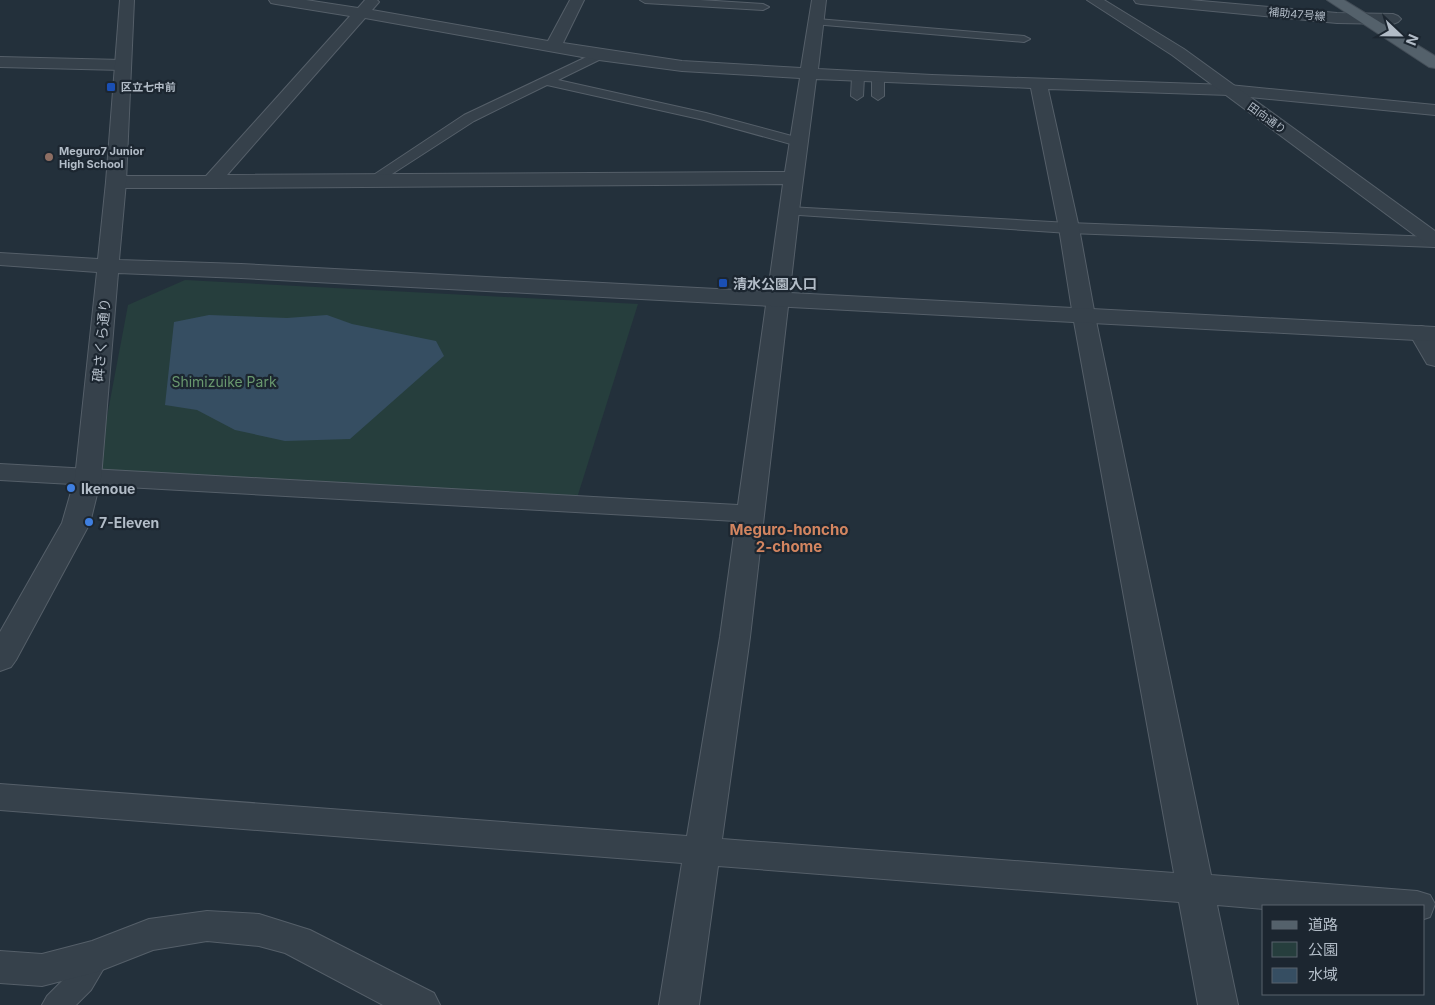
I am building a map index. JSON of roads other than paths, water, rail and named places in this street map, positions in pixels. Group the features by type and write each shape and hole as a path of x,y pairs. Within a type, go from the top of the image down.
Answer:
{"main road":[{"path":"1334,0 1435,63"},
{"path":"1369,4 1408,28"}],"street":[{"name":"碑さくら通り","path":"0,660 76,523 88,478 116,182 127,0"},
{"path":"276,0 367,6 554,47 682,66 1038,85 1229,90 1435,110"},
{"path":"554,47 577,0"},
{"path":"679,1005 704,852 751,514 798,142 819,0"},
{"name":"田向通り","path":"1094,0 1178,52 1435,242"},
{"name":"補助47号線","path":"1140,0 1365,20 1393,19"},
{"path":"211,182 367,6"},
{"path":"0,62 122,65"},
{"path":"1038,85 1068,228 1218,1005"},
{"path":"116,182 794,178"},
{"path":"0,259 1428,334 1435,359"},
{"path":"0,472 751,514"},
{"path":"0,797 1404,905"},
{"path":"0,967 42,970 97,956 150,935 206,926 259,930 296,942 420,1005"}],"lane":[{"path":"645,0 763,7"},
{"path":"817,22 1024,39"},
{"path":"373,180 469,118 599,55"},
{"path":"857,96 858,76"},
{"path":"878,77 878,96"},
{"path":"547,81 706,117 798,142"},
{"path":"789,211 1068,228 1435,242"},
{"path":"57,1005 80,981 97,956"}],"water":[{"path":"209,315 287,318 327,315 352,324 436,341 444,356 350,439 285,441 235,430 197,410 165,405 174,322"}],"place":[{"name":"区立七中前","path":"111,87"},
{"name":"Meguro7 Junior High School","path":"49,157"},
{"name":"清水公園入口","path":"723,283"},
{"name":"Ikenoue","path":"71,488"},
{"name":"7-Eleven","path":"89,522"}],"district":[{"name":"Meguro-honcho 2-chome","path":"789,538"}],"park label":[{"name":"Shimizuike Park","path":"224,381"}]}
